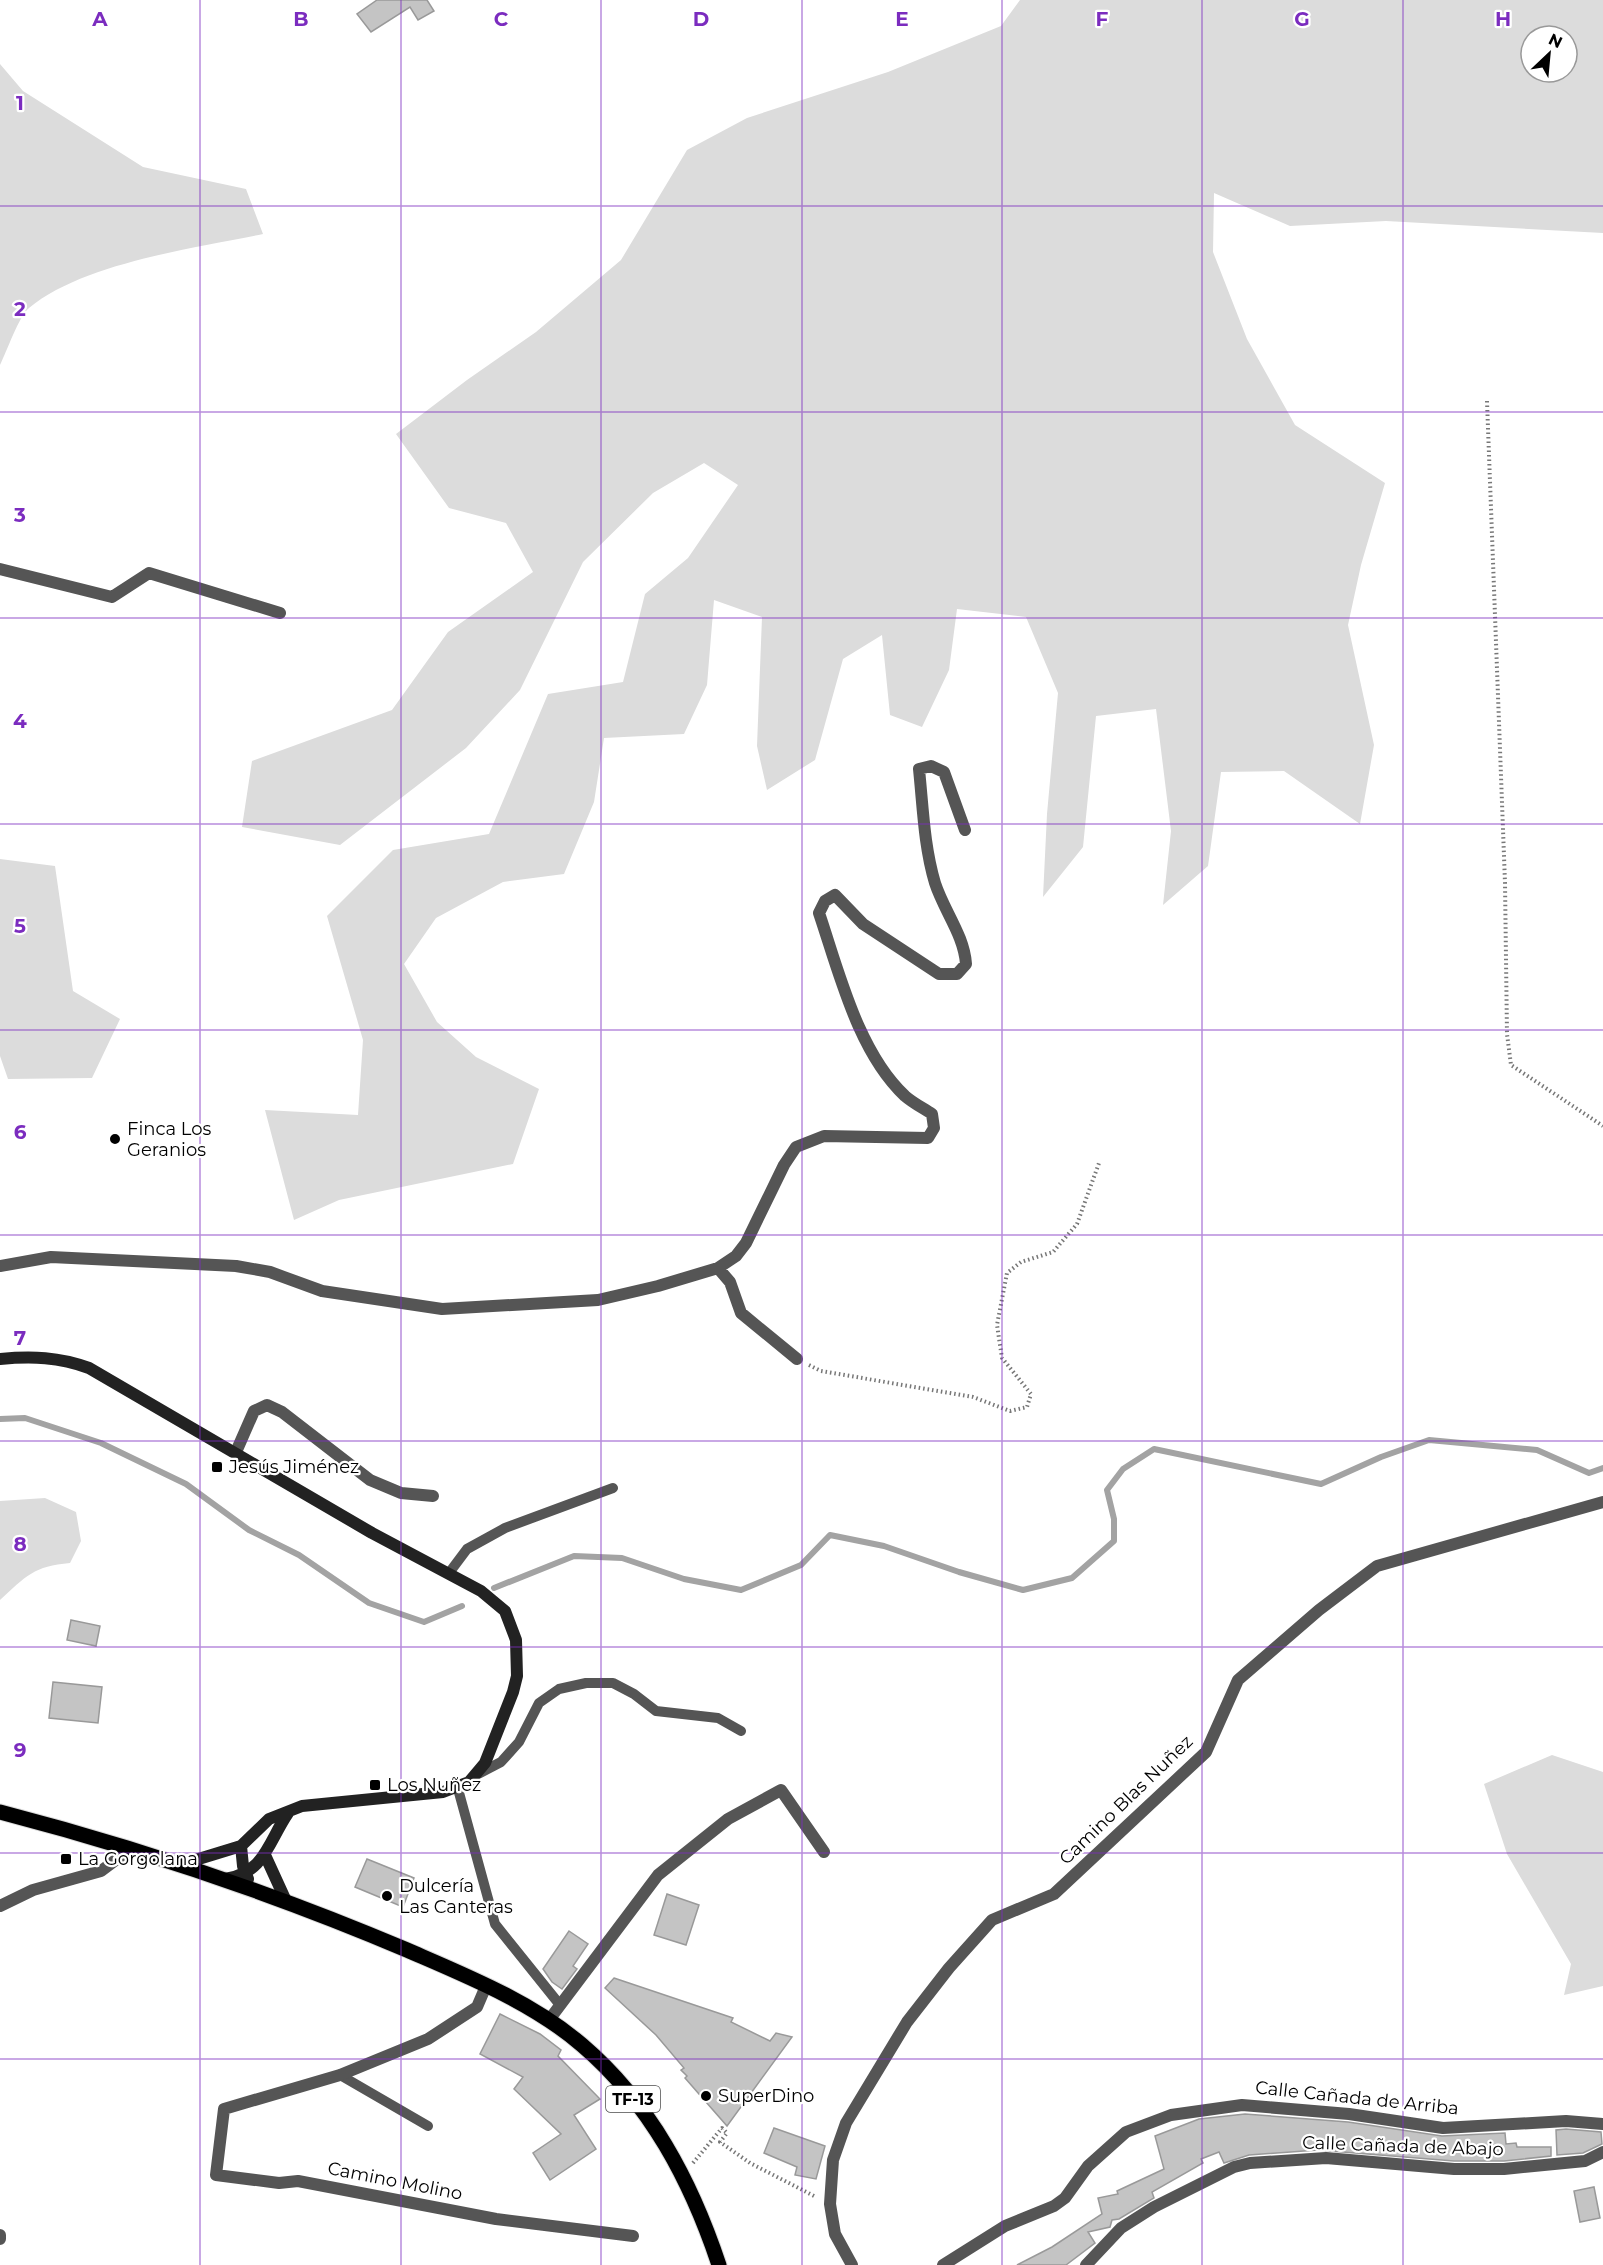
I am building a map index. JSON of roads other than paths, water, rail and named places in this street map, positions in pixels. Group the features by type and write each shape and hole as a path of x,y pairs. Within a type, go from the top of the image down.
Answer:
{"main road":[{"path":"0,1359 45,1357 66,1359 89,1368 372,1533 494,1600 505,1611 516,1640 517,1676 513,1692 478,1774 458,1789 317,1804 269,1819 241,1846 179,1865"},
{"name":"TF-13","path":"0,1812 60,1828 257,1890 344,1923 486,1986 549,2020 582,2045 623,2086 657,2130 683,2175 704,2219 719,2265"},
{"path":"225,1879 254,1869 265,1855 273,1835 288,1813"},
{"path":"241,1846 245,1874 257,1890"},
{"path":"265,1855 286,1901"}],"street":[{"path":"0,569 112,597 149,573 280,613"},
{"path":"0,1266 51,1257 236,1266 270,1272 322,1291 442,1308 598,1300 658,1286 718,1268 736,1256 746,1243 784,1165 796,1147 824,1136 928,1138 934,1128 932,1114 906,1096 882,1070 850,1006 819,913 825,901 834,895 863,924 939,974 957,974 966,964 965,949 936,885 926,848 920,769 931,766 944,772 965,830"},
{"path":"718,1268 730,1282 741,1313 797,1359"},
{"path":"236,1452 254,1411 267,1405 282,1412 370,1480 401,1493 432,1496"},
{"name":"Camino Blas Nuñez","path":"852,2265 835,2234 830,2204 833,2160 846,2123 908,2022 949,1968 992,1920 1054,1894 1206,1752 1238,1680 1319,1610 1377,1566 1603,1502"},
{"path":"549,2020 658,1875 728,1819 781,1790 824,1852"},
{"path":"0,1906 33,1890 101,1871 129,1850"},
{"path":"340,2075 428,2039 477,2007 486,1986"},
{"name":"Camino Molino","path":"340,2075 224,2109 216,2175 279,2183 298,2181 496,2219 633,2236"},
{"name":"Calle Cañada de Arriba","path":"943,2265 1005,2226 1054,2206 1065,2198 1088,2166 1126,2132 1171,2115 1242,2105 1349,2114 1443,2128 1566,2121 1603,2124"},
{"name":"Calle Cañada de Abajo","path":"1086,2265 1112,2236 1146,2212 1224,2172 1250,2163 1326,2158 1454,2169 1504,2169 1585,2161 1603,2152"}],"lane":[{"path":"448,1573 467,1549 504,1527 613,1488"},
{"path":"478,1774 501,1762 519,1742 539,1702 559,1689 586,1683 613,1683 634,1694 656,1711 718,1718 741,1731"},
{"path":"458,1789 495,1924 560,2005"},
{"path":"340,2075 428,2126"}],"waterway":[{"path":"0,1419 25,1418 101,1443 186,1484 249,1530 299,1555 369,1603 424,1622 462,1606"},
{"path":"494,1588 574,1556 622,1558 684,1579 741,1590 801,1565 830,1535 884,1546 959,1572 1023,1590 1072,1578 1114,1541 1114,1519 1107,1490 1123,1469 1154,1449 1321,1484 1381,1457 1429,1440 1537,1450 1589,1473 1603,1468"}],"place":[{"name":"Finca Los Geranios","path":"115,1139"},
{"name":"Jesús Jiménez","path":"217,1467"},
{"name":"Los Nuñez","path":"375,1785"},
{"name":"La Gorgolana","path":"66,1859"},
{"name":"Dulcería Las Canteras","path":"387,1896"},
{"name":"SuperDino","path":"706,2096"}]}
